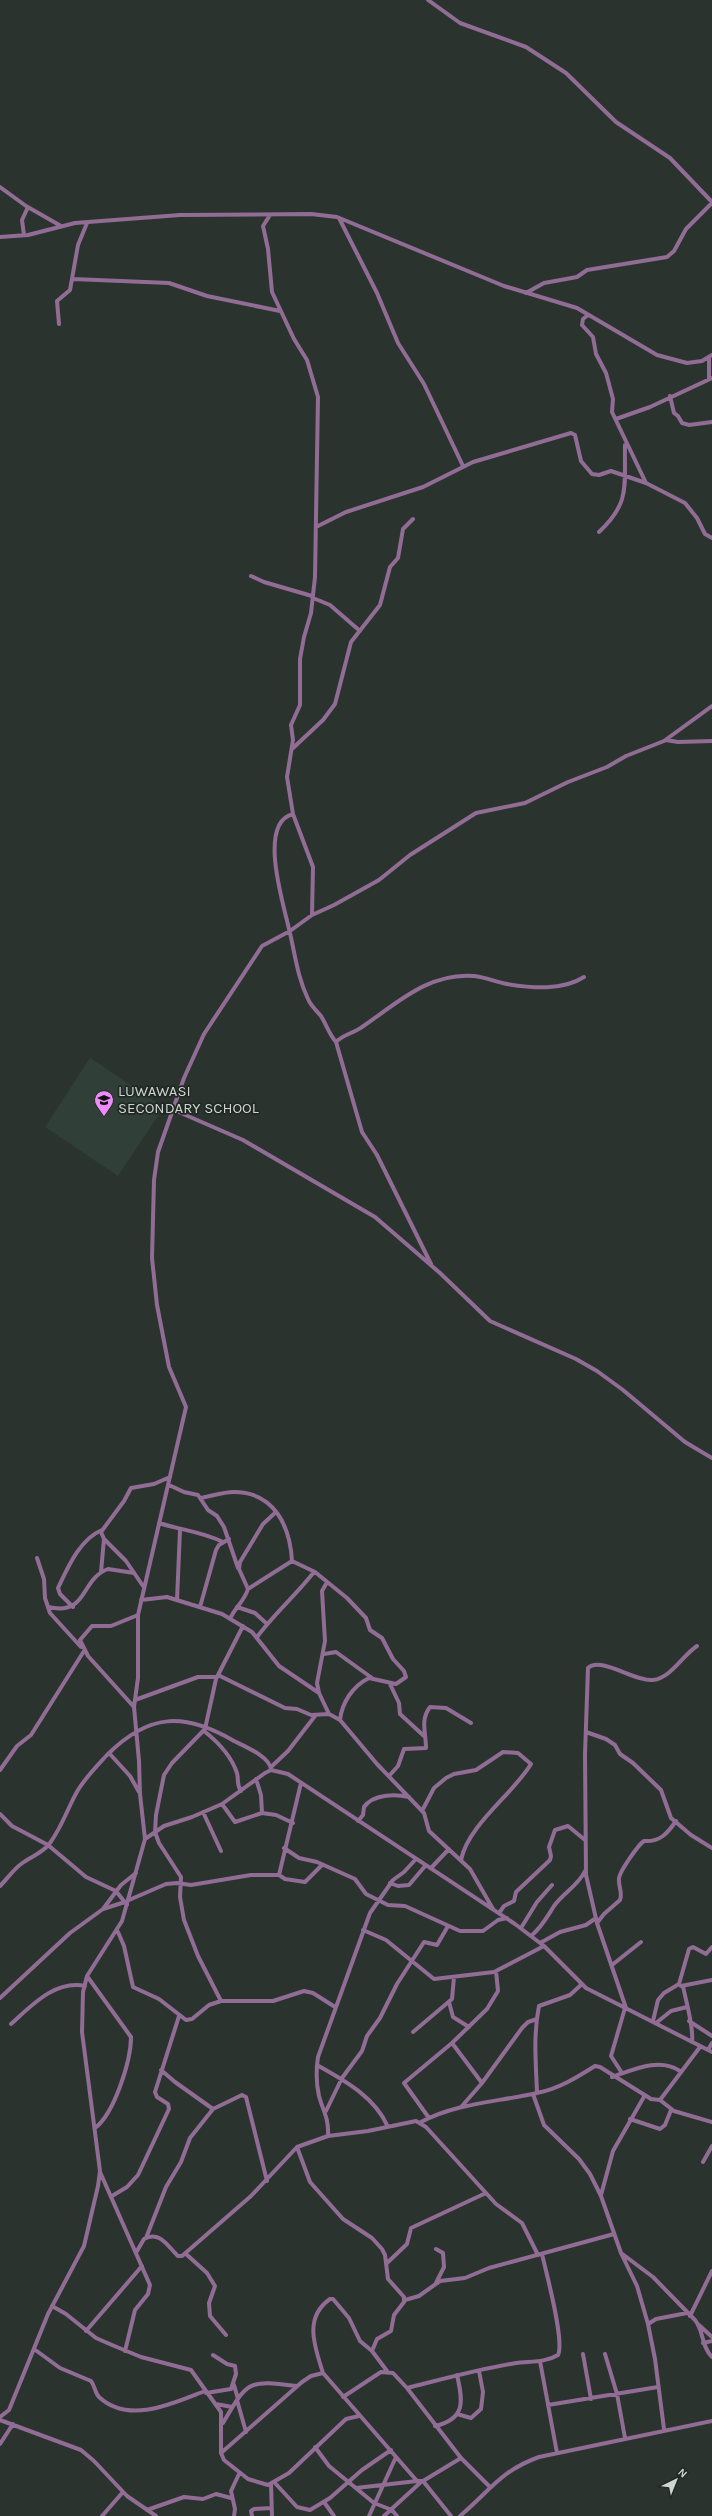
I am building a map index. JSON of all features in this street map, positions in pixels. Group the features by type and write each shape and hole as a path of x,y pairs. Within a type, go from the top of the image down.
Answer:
{"street":[{"path":"428,0 460,23 526,47 566,73 616,122 670,158 712,202 686,229 674,252 667,257 587,270 577,277 544,283 526,293"},
{"path":"0,187 28,207 61,226"},
{"path":"24,235 22,220 28,207"},
{"path":"0,237 24,235 61,226 180,215 311,214 339,218 504,286 562,303 588,315 657,355 687,363 702,361 711,356 711,379 616,419"},
{"path":"270,215 263,226 268,249 272,292 280,311 307,360 317,388 319,422 316,566 313,597 300,659 300,705 291,724 292,749 288,766 287,786 293,814 313,867 312,915"},
{"path":"339,218 377,293 398,343 424,384 463,466"},
{"path":"59,324 57,301 68,293 73,279 78,245 87,223"},
{"path":"73,279 169,283 217,299 280,311"},
{"path":"588,315 582,325 594,340 596,354 606,373 613,399 612,412 646,482"},
{"path":"670,396 674,414 678,416 682,423 689,425 712,422"},
{"path":"316,527 346,512 423,486 463,466 573,433 576,436 581,460 589,472 596,476 611,471 646,482 685,504 697,518 705,534 712,538"},
{"path":"599,532 620,509 623,499 625,441"},
{"path":"292,749 323,720 335,704 351,642 380,605 390,567 398,558 403,529 413,519"},
{"path":"250,576 261,581 313,597 330,605 360,631"},
{"path":"0,2417 9,2410 52,2306 84,2246 95,2204 100,2171 82,2032 85,1986 87,1976 118,1932 137,1872 145,1839 140,1794 139,1761 134,1707 138,1678 138,1614 143,1587 169,1485 186,1407 173,1379 163,1342 152,1258 155,1164 184,1078 204,1034 262,946 290,931 312,915 334,905 379,880 410,855 476,813 525,803 666,740 712,706"},
{"path":"666,740 678,742 712,741"},
{"path":"293,814 283,819 279,826 276,835 275,850 278,881 290,931 294,957 308,1001 321,1017 336,1042 362,1132 376,1156 432,1266"},
{"path":"336,1042 363,1026 400,998 443,980 473,976 507,984 550,987 569,985 584,977"},
{"path":"174,1110 243,1140 359,1207 388,1227 490,1321 576,1359 597,1371 621,1388 685,1442 712,1458"},
{"path":"73,1607 58,1593 58,1588 85,1541 93,1533 102,1530 124,1501 131,1488 154,1484 170,1477"},
{"path":"169,1485 184,1492 196,1494 201,1498 208,1510 220,1519 229,1539 238,1568 248,1589"},
{"path":"201,1498 241,1492 258,1498 276,1512 285,1524 289,1533 292,1561"},
{"path":"238,1568 243,1556 263,1524 276,1512"},
{"path":"159,1523 180,1530 203,1533 222,1542"},
{"path":"101,1572 104,1539 102,1530"},
{"path":"177,1600 180,1530"},
{"path":"104,1539 126,1561 143,1587"},
{"path":"200,1607 215,1555 222,1542 229,1539"},
{"path":"37,1558 44,1580 48,1608 51,1615 134,1707"},
{"path":"292,1561 314,1572 326,1584 347,1598 364,1616 369,1628 382,1638 393,1659 404,1672 406,1677 403,1680 390,1684 373,1678 336,1652 324,1654"},
{"path":"230,1619 243,1600 248,1589 292,1561"},
{"path":"48,1608 63,1610 73,1607 101,1572 108,1569 134,1573"},
{"path":"256,1637 293,1598 314,1572"},
{"path":"326,1584 322,1590 325,1637 324,1654 317,1683 319,1693 329,1714 340,1720 422,1811 429,1831 462,1860 477,1879 494,1909"},
{"path":"141,1600 160,1597 177,1600 230,1619 243,1626 256,1637 279,1666 319,1693"},
{"path":"237,1607 255,1613 267,1624"},
{"path":"0,1770 17,1746 31,1735 84,1650 81,1636 92,1626 111,1626 138,1614"},
{"path":"221,2001 201,1961 184,1920 180,1897 182,1883 179,1871 164,1850 155,1832 157,1803 164,1775 172,1763 204,1731 217,1676 243,1626"},
{"path":"622,2073 611,2056 626,2008 597,1921 586,1870 587,1677 590,1666 601,1664 632,1676 655,1680 674,1669 682,1657 697,1646"},
{"path":"135,1700 198,1676 217,1676 239,1684 275,1704 315,1716 329,1714"},
{"path":"340,1720 341,1711 348,1695 362,1682 373,1678"},
{"path":"390,1684 399,1703 400,1714 424,1736"},
{"path":"389,1776 398,1766 404,1750 426,1748 424,1736 426,1712 433,1706 450,1709 471,1723"},
{"path":"145,1839 164,1826 222,1804 241,1791 271,1768 288,1751 315,1716"},
{"path":"0,1886 16,1868 39,1854 48,1845 79,1787 109,1753 136,1730 154,1723 169,1721 206,1725 255,1753 271,1768 288,1774 358,1822 494,1909 542,1944 582,1984 598,1995 655,2022 700,2047 710,2051 712,2043"},
{"path":"204,1731 226,1752 237,1773 236,1783 241,1791"},
{"path":"586,1732 613,1743 620,1754 633,1763 661,1790 670,1816 691,1835 712,1848"},
{"path":"109,1753 130,1776 140,1794"},
{"path":"422,1811 437,1784 454,1774 476,1770 500,1753 518,1753 531,1764 481,1825 466,1848 462,1860"},
{"path":"256,1779 261,1794 262,1814"},
{"path":"279,1875 284,1848 293,1823 301,1783"},
{"path":"358,1822 363,1815 364,1806 372,1800 394,1795 409,1797"},
{"path":"222,1804 235,1822 262,1814 276,1815 293,1823"},
{"path":"203,1812 221,1851"},
{"path":"0,1814 12,1826 48,1845 86,1878 116,1891 127,1902"},
{"path":"363,1930 386,1940 432,1979 496,1971 560,1932 597,1921 620,1900 620,1875 629,1863 632,1853 644,1842 652,1842 662,1838 676,1821"},
{"path":"499,1913 504,1906 514,1901 516,1892 550,1860 551,1856 549,1847 555,1830 568,1826 585,1840"},
{"path":"284,1848 299,1858 322,1865 355,1879 366,1894 379,1899 388,1905 405,1906 448,1926 463,1931 483,1931 498,1920 507,1918"},
{"path":"430,1868 450,1849"},
{"path":"328,2136 326,2111 319,2096 317,2065 335,2007 363,1930 379,1899 390,1883 416,1859"},
{"path":"103,1909 127,1902 159,1886 182,1883 191,1885 251,1875 279,1875 285,1879 305,1882 322,1865"},
{"path":"390,1883 398,1886 409,1884 426,1865"},
{"path":"531,1936 542,1926 561,1898 580,1880 586,1870"},
{"path":"0,1998 61,1941 103,1909 116,1891 137,1872"},
{"path":"521,1928 537,1902 552,1885"},
{"path":"326,2111 342,2078 362,2051 367,2036 380,2018 411,1961 424,1942 437,1945 448,1926"},
{"path":"118,1932 124,1946 133,1987 159,1999 186,2020 192,2019 205,2007 221,2001 273,2001 304,1991 313,1994 335,2007"},
{"path":"612,1965 641,1942"},
{"path":"692,2042 693,2030 689,2021 680,1986 689,1949 693,1947 706,1954 712,1947"},
{"path":"429,2118 404,2083 469,2027 497,1994 499,1988 496,1971"},
{"path":"87,1976 131,2038 119,2087 104,2119 95,2128"},
{"path":"413,2032 449,2002 453,1996 454,1977"},
{"path":"655,2022 661,1997 680,1986 712,1980"},
{"path":"11,2024 34,2004 59,1988 70,1984 85,1986"},
{"path":"582,1984 570,1995 540,2005 534,2038 537,2061 535,2093 544,2125 586,2166 601,2196 621,2253 637,2286 648,2324 664,2430"},
{"path":"449,2002 453,2017 469,2027"},
{"path":"655,2022 671,2011 686,2007"},
{"path":"112,2196 126,2187 138,2175 169,2109 168,2104 155,2095 161,2070 179,2016"},
{"path":"462,2106 482,2083 522,2028 528,2022 537,2019"},
{"path":"689,2021 712,2036"},
{"path":"452,2043 482,2083"},
{"path":"660,2100 680,2071 700,2047"},
{"path":"317,2065 342,2078 379,2112 388,2127"},
{"path":"612,2077 640,2067 653,2065 671,2066 680,2071"},
{"path":"137,2251 141,2241 146,2238 153,2237 166,2241 178,2256 186,2254 267,2181 284,2159 296,2148 328,2136 388,2127 411,2121 421,2122 462,2106 535,2093 578,2078 595,2066 600,2067 612,2077 656,2101 660,2100 671,2110 712,2122"},
{"path":"161,2070 175,2082 213,2109"},
{"path":"317,2074 326,2070"},
{"path":"146,2238 164,2193 181,2162 190,2138 213,2109 242,2095 246,2097 267,2181"},
{"path":"601,2196 613,2151 645,2095"},
{"path":"630,2119 660,2129 665,2124 671,2110"},
{"path":"407,2388 457,2375 540,2361 555,2357 559,2352 555,2308 540,2254 522,2223 501,2209 421,2122"},
{"path":"703,2162 712,2146"},
{"path":"296,2148 308,2179 343,2219 377,2243 385,2256 388,2279 405,2300"},
{"path":"100,2171 137,2251 150,2285 150,2290 135,2310 125,2351"},
{"path":"386,2263 407,2244 412,2228 486,2193"},
{"path":"372,2351 377,2339 390,2331 394,2315 405,2300 419,2296 436,2283 465,2278 489,2268 614,2234"},
{"path":"436,2249 442,2253 445,2262 436,2283"},
{"path":"621,2253 653,2277 712,2337"},
{"path":"186,2254 212,2280 215,2286 209,2302 210,2316 226,2335"},
{"path":"86,2331 142,2266"},
{"path":"688,2314 712,2271"},
{"path":"451,2516 359,2416 323,2373 312,2326 318,2313 330,2299 333,2299 343,2309 360,2341 372,2351 387,2371 399,2378 461,2458 490,2487"},
{"path":"52,2306 70,2317 86,2331 125,2351 190,2369 221,2412 221,2453 224,2460 239,2474 258,2484 273,2483 289,2473 346,2420 359,2416"},
{"path":"646,2314 656,2318 688,2314"},
{"path":"648,2324 656,2318"},
{"path":"699,2325 703,2343 712,2357"},
{"path":"703,2343 712,2341"},
{"path":"34,2349 60,2368 91,2382 96,2394 104,2401 142,2412 159,2408 206,2392 228,2390 234,2385"},
{"path":"583,2354 591,2399"},
{"path":"605,2354 617,2394 625,2438"},
{"path":"213,2355 226,2364 236,2367 234,2385 246,2432"},
{"path":"540,2361 557,2453"},
{"path":"343,2397 374,2375 387,2371"},
{"path":"457,2414 471,2418 481,2409 483,2392 479,2371"},
{"path":"221,2453 297,2386 311,2376 323,2373"},
{"path":"435,2426 447,2422 457,2414 462,2398 457,2375"},
{"path":"222,2423 238,2399 253,2384 264,2383 297,2386"},
{"path":"548,2405 658,2387"},
{"path":"216,2404 232,2407"},
{"path":"0,2420 81,2450 123,2492 156,2516"},
{"path":"460,2516 490,2487 520,2464 557,2453 712,2421"},
{"path":"0,2444 13,2424"},
{"path":"315,2448 324,2461 348,2482 374,2503 392,2510 397,2516"},
{"path":"273,2483 291,2501 304,2510 310,2510 324,2502 362,2470 391,2450"},
{"path":"369,2516 396,2457"},
{"path":"384,2516 392,2510 420,2481 461,2458"},
{"path":"234,2516 235,2509 231,2498 231,2489 239,2474"},
{"path":"356,2488 384,2483 420,2481"},
{"path":"272,2516 270,2508 273,2483"},
{"path":"102,2516 123,2492"},
{"path":"147,2510 184,2497 203,2499 216,2494 231,2498"},
{"path":"324,2502 334,2516"},
{"path":"252,2516 251,2512 254,2509 270,2508"}],"shaded area":[{"name":"LUWAWASI SECONDARY SCHOOL","path":"90,1058 164,1107 118,1176 45,1127"}],"place":[{"name":"LUWAWASI SECONDARY SCHOOL","path":"104,1117"}]}
